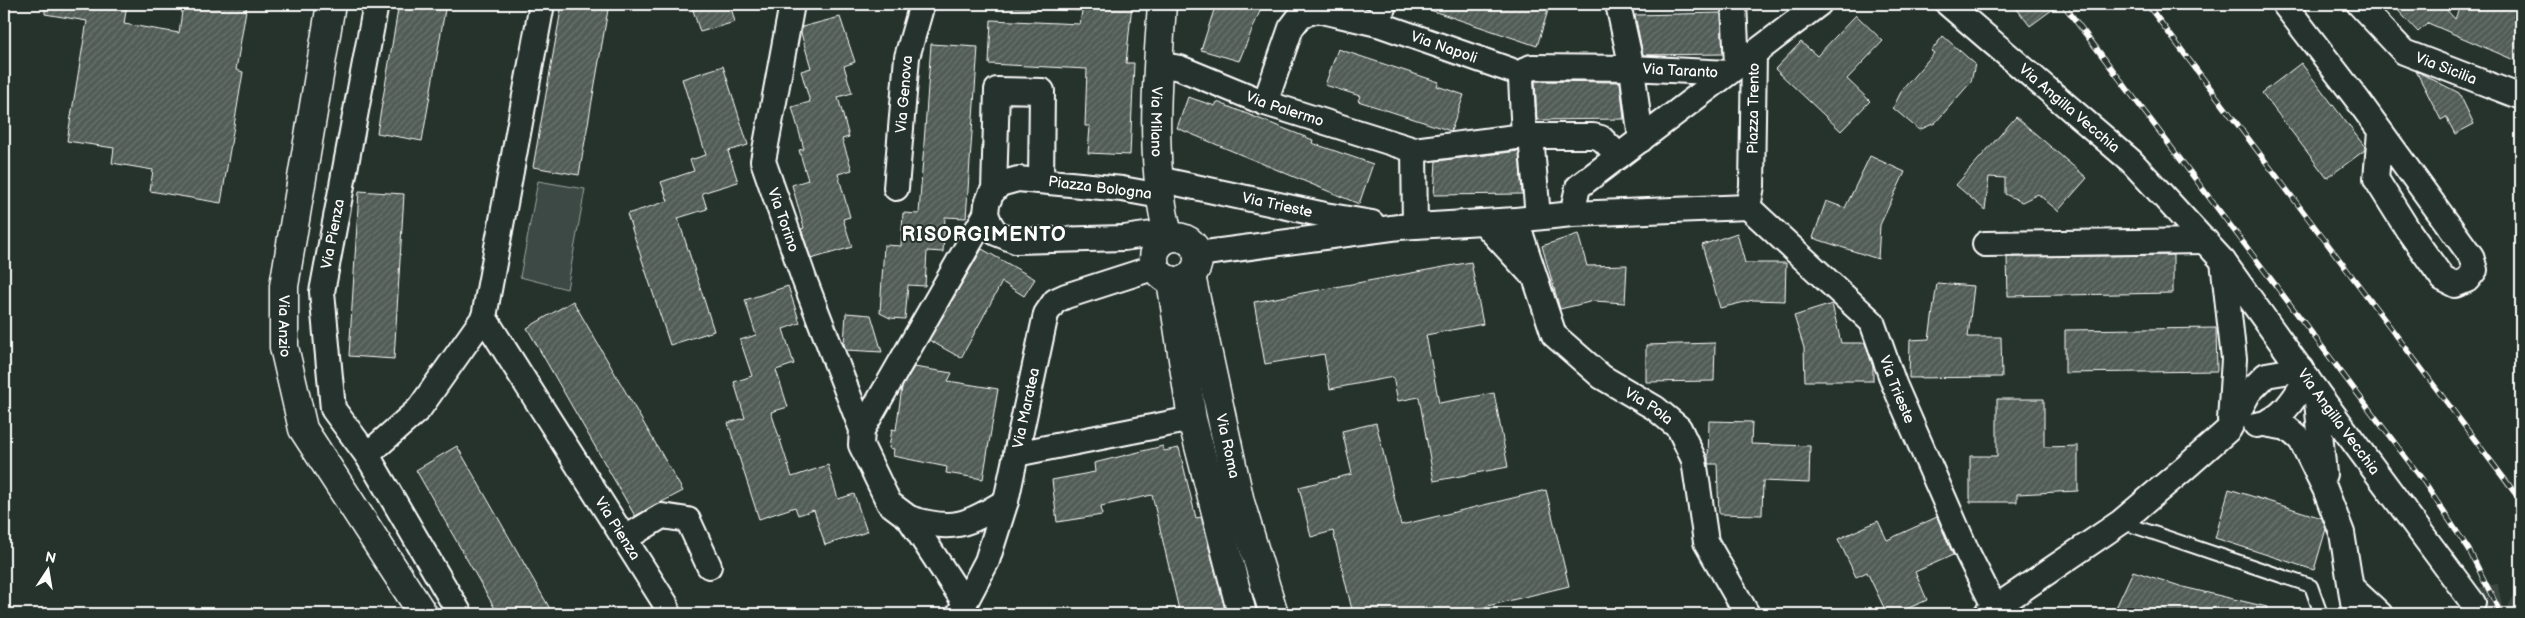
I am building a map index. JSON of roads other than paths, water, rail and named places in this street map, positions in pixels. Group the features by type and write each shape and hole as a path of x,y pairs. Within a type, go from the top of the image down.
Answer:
{"main road":[{"name":"Via Anzio","path":"331,4 284,286 284,347 303,429 424,614"},
{"name":"Via Milano","path":"1162,4 1158,64 1159,188 1168,235"},
{"path":"1168,235 1156,250 1179,269"},
{"name":"Via Roma","path":"1179,269 1192,419 1242,614"},
{"name":"Via Roma","path":"1179,269 1240,502 1274,614"}],"street":[{"name":"Via Pienza","path":"376,4 322,292 333,409 367,455 460,614"},
{"path":"367,455 419,409 484,317 542,4"},
{"name":"Via Torino","path":"792,4 763,161 804,279 862,430 861,445 890,503 909,518 962,609"},
{"name":"Via Genova","path":"896,188 907,57 922,4"},
{"name":"Via Taranto","path":"1618,4 1632,68 1641,140"},
{"name":"Via Taranto","path":"1632,68 1740,64 1734,4"},
{"path":"1740,64 1819,4"},
{"name":"Via Angilla Vecchia","path":"1948,4 2131,161 2223,260 2473,603"},
{"path":"2284,4 2380,132 2471,256 2474,270 2468,280 2455,285 2443,279 2408,230 2376,179 2380,132"},
{"name":"Via Sicilia","path":"2359,4 2404,52 2521,97"},
{"name":"Via Napoli","path":"1265,104 1292,28 1301,15 1314,8 1318,10 1381,14 1510,70"},
{"name":"Via Palermo","path":"1158,64 1180,68 1265,104 1414,150 1527,136 1601,138 1619,156"},
{"name":"Piazza Trento","path":"1572,214 1578,187 1740,64"},
{"name":"Piazza Trento","path":"1740,64 1752,186 1748,207"},
{"path":"1527,219 1527,136 1521,79 1524,71 1531,67 1632,68"},
{"name":"Piazza Bologna","path":"986,214 987,204 994,190 997,90 1042,91 1041,181"},
{"path":"1407,227 1414,150"},
{"name":"Piazza Bologna","path":"994,190 1007,180 1159,188"},
{"name":"Via Trieste","path":"1159,188 1407,227"},
{"path":"1572,214 1748,207"},
{"name":"Via Trieste","path":"1748,207 1872,322 1898,393 1993,612"},
{"path":"862,430 986,214"},
{"path":"986,214 996,233 1016,241 1168,235"},
{"name":"Via Trieste","path":"1179,269 1407,227 1572,214"},
{"name":"Via Pola","path":"1527,219 1536,278 1554,335 1602,377 1655,408 1679,428 1694,460 1706,542 1747,614"},
{"path":"1483,222 1536,278"},
{"path":"1986,244 2206,241"},
{"path":"2223,260 2234,359 2229,429"},
{"name":"Via Maratea","path":"962,609 987,561 1006,501 1046,314 1056,301 1179,269"},
{"name":"Via Pienza","path":"484,317 665,603 668,614"},
{"path":"1993,612 2121,522 2229,429 2249,392 2266,375 2308,379"},
{"path":"2264,424 2282,413 2297,396 2308,379"},
{"path":"2308,379 2325,488"},
{"path":"1016,454 1192,419"},
{"path":"2229,429 2264,424 2287,428 2301,440 2325,488 2342,533 2352,588 2354,614"},
{"path":"909,518 935,526 950,527 980,517 1006,501"},
{"path":"624,539 662,516 688,520 709,566"},
{"path":"2352,588 2380,614"}],"lane":[{"path":"2121,522 2311,586 2321,614"}],"tunnel":[{"path":"2473,603 2512,595 2521,600"}],"railway":[{"path":"2063,4 2422,479 2469,550 2501,614"},
{"path":"2147,4 2521,501"}],"district":[{"name":"RISORGIMENTO","path":"984,235"}]}
